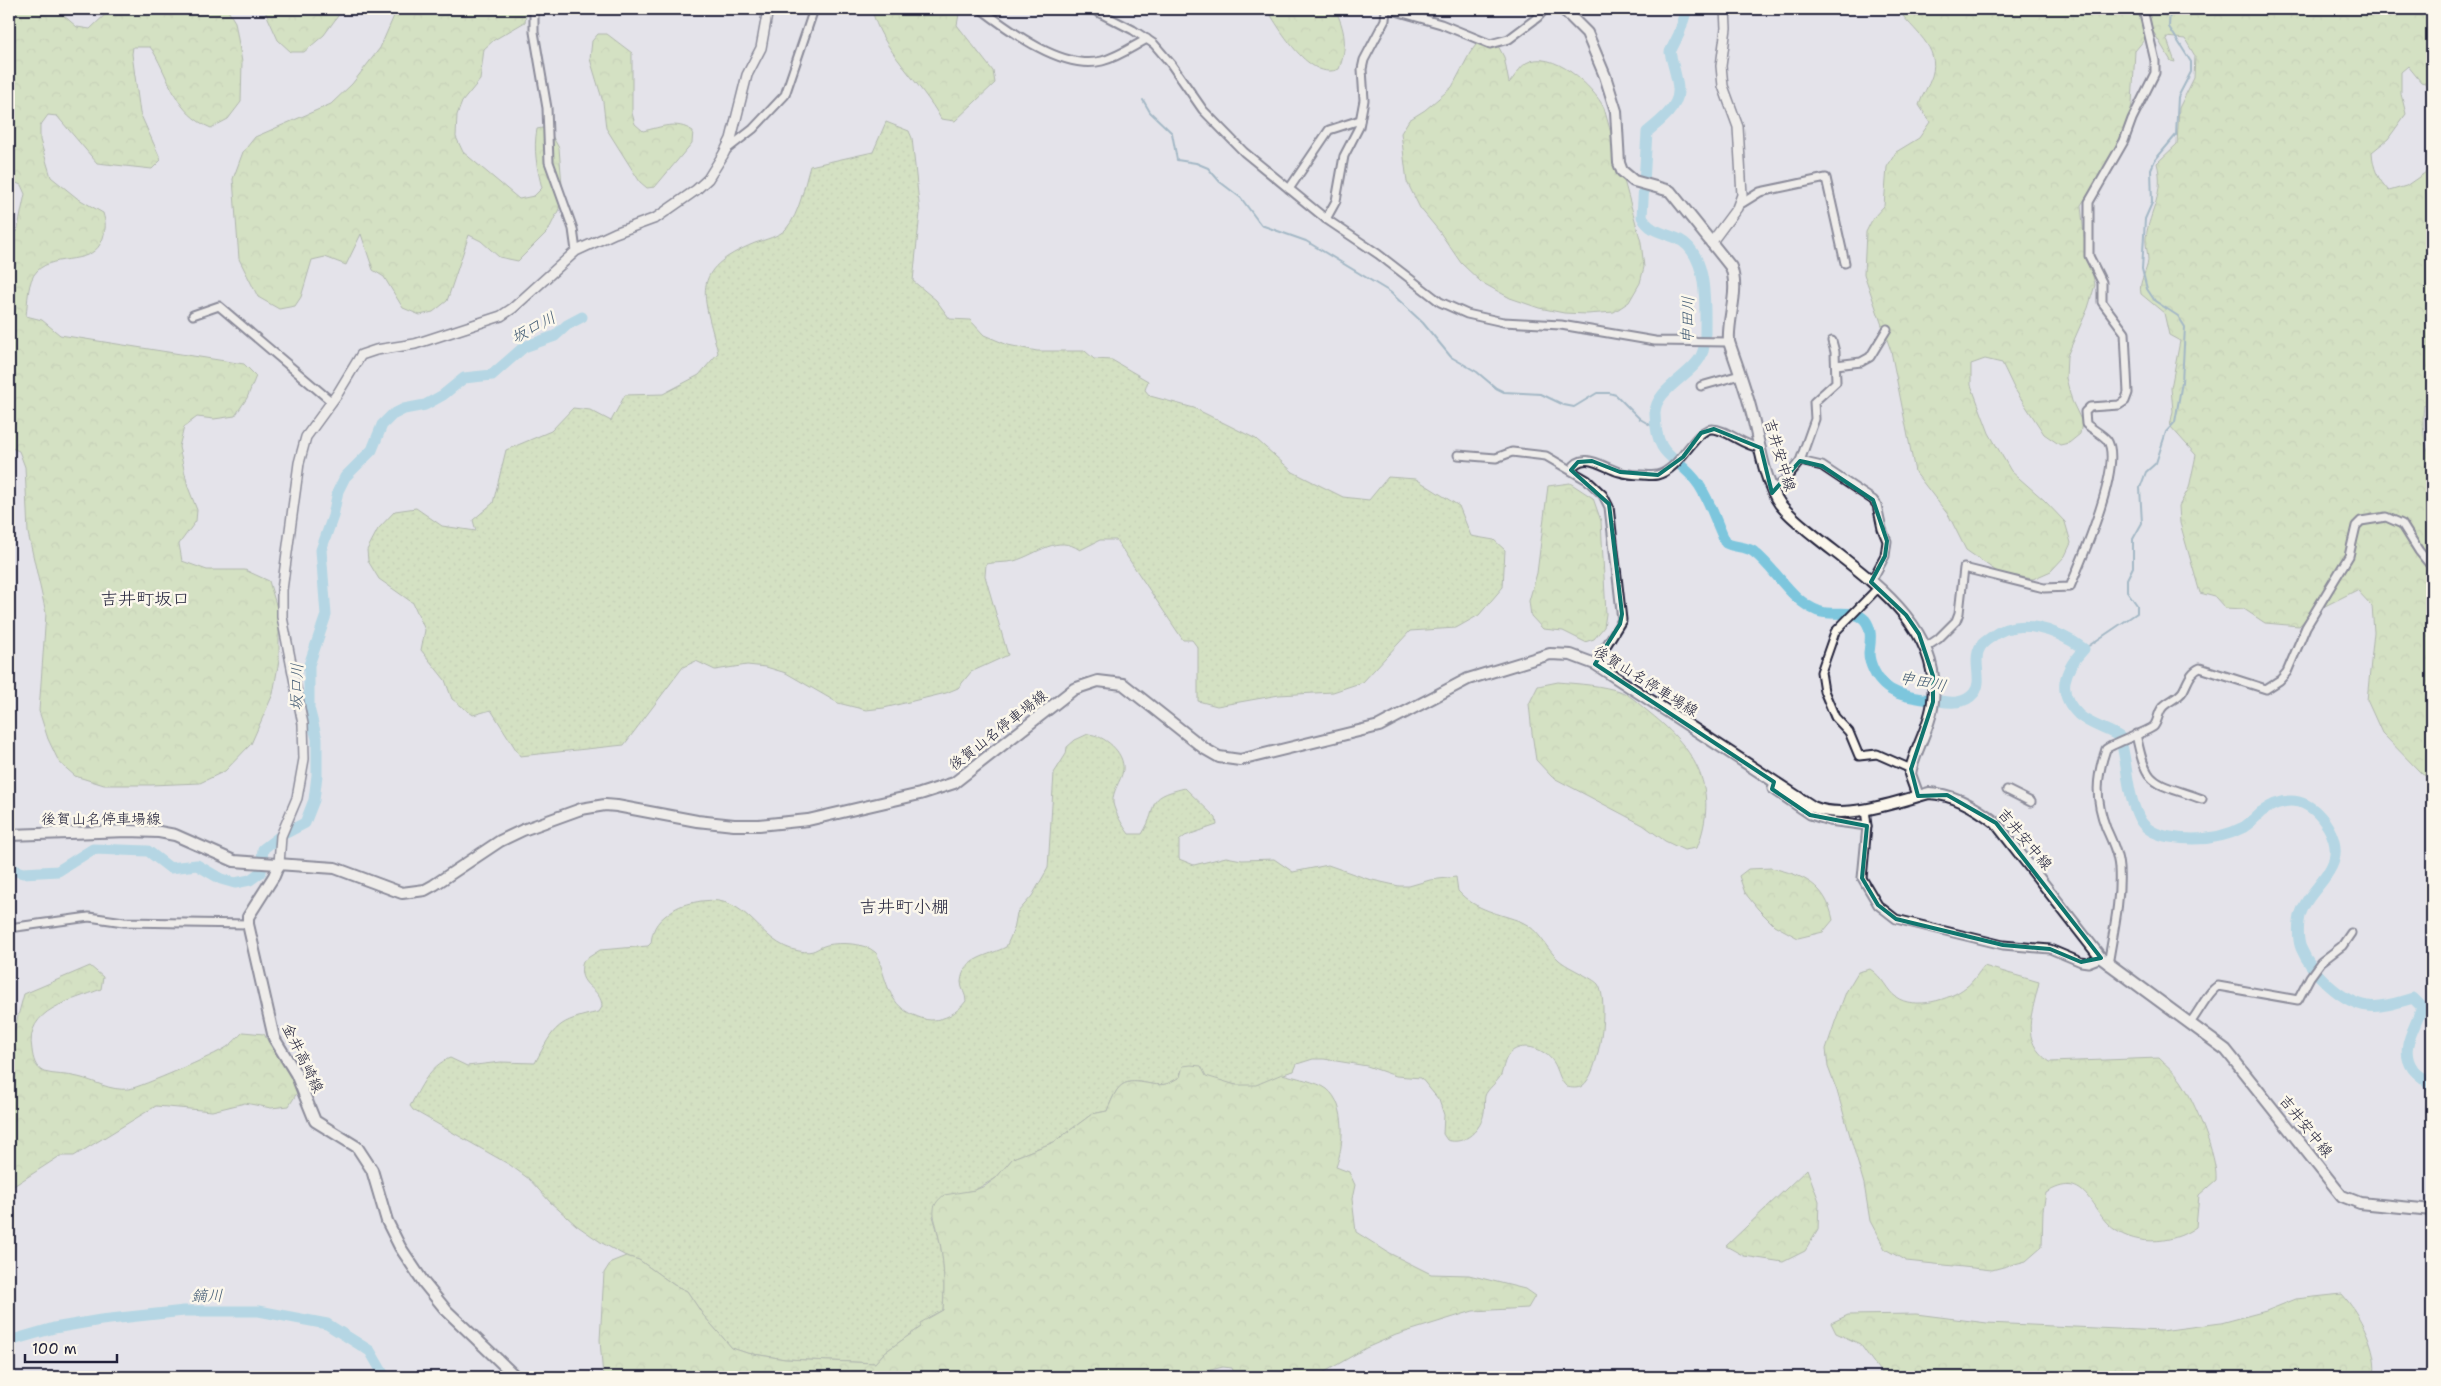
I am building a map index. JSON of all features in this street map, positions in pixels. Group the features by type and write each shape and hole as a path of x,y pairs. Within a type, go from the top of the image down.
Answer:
{"main road":[{"name":"吉井安中線","path":"1563,9 1587,33 1616,111 1619,164 1628,177 1670,191 1732,268 1735,278 1728,331 1724,342 1740,375 1773,490 1780,503 1796,520 1874,585 1906,615 1926,648 1934,676 1934,691 1930,715 1911,769"},
{"name":"後賀山名停車場線","path":"9,835 128,831 159,832 175,835 234,861 335,868 392,891 413,892 434,885 512,835 588,807 617,806 697,821 734,825 800,821 920,794 954,783 1074,690 1098,681 1123,684 1205,749 1219,757 1240,760 1379,726 1468,679 1550,654 1571,655 1595,664 1812,808 1844,813 1918,796"},
{"path":"1911,769 1910,774 1918,796"},
{"name":"吉井安中線","path":"1918,796 1929,793 1947,795 1996,823 2105,961 2226,1050 2342,1196 2360,1203 2432,1210"},
{"path":"248,924 248,917 274,876 279,864"},
{"name":"金井高崎線","path":"248,924 274,1038 296,1074 315,1121 356,1146 372,1170 386,1221 400,1247 424,1283 446,1310 516,1377"}],"street":[{"path":"9,16 12,9"},
{"path":"534,9 534,32 547,108 549,162 573,229 576,251"},
{"path":"279,864 281,836 297,798 304,759 303,724 282,617 282,590 302,447 309,432 332,402 361,355 376,350 415,344 501,316 513,308 576,251 615,232 656,218 672,208 708,178 726,150 747,75 760,48 768,9"},
{"path":"726,150 753,129 785,95 814,9"},
{"path":"981,9 1030,44 1082,62 1099,62 1113,58 1147,39"},
{"path":"1092,9 1154,44 1171,64 1203,110 1227,136 1326,219 1378,254 1440,302 1467,314 1503,322 1561,325 1639,339 1724,342"},
{"path":"1326,219 1336,200 1344,156 1357,132 1360,120 1364,100 1362,68 1364,60 1385,20 1388,9 1441,24 1490,44 1509,39 1545,9"},
{"path":"1711,243 1739,205 1742,194 1738,127 1723,86 1721,66 1726,28 1725,9"},
{"path":"1926,648 1956,621 1964,568 2044,588 2070,587 2085,552 2112,469 2112,454 2108,440 2086,424 2085,412 2090,407 2119,405 2125,401 2128,393 2129,376 2125,333 2102,302 2102,282 2090,256 2089,202 2124,141 2132,119 2155,73 2155,61 2144,14 2147,9"},
{"path":"1289,189 1329,130 1360,120"},
{"path":"1739,205 1760,192 1826,178 1844,263"},
{"path":"193,315 219,306 332,402"},
{"path":"1836,365 1861,362 1870,358 1887,329"},
{"path":"1773,490 1784,481 1800,462 1815,419 1814,402 1834,385 1836,365 1832,340"},
{"path":"1701,386 1740,375"},
{"path":"1571,470 1578,462 1587,460 1620,472 1637,475 1658,475 1676,463 1701,433 1706,430 1721,431 1742,443 1761,448"},
{"path":"1458,456 1496,458 1512,452 1539,454 1571,470 1603,495 1609,507 1622,620 1595,664"},
{"path":"1800,462 1822,466 1873,500 1877,505 1887,547 1874,585 1857,609 1832,638 1821,672 1824,691 1835,717 1849,732 1860,756 1877,754 1911,769"},
{"path":"1865,809 1867,826 1862,878 1878,905 1896,919 2003,945 2050,949 2081,962 2105,961 2119,893 2119,867 2096,790 2106,749 2116,742 2149,730 2155,725 2163,707 2183,691 2185,682 2200,668 2266,690 2280,680 2287,672 2306,627 2340,574 2349,556 2356,526 2361,521 2386,517 2402,524 2419,551 2432,567"},
{"path":"2136,734 2142,765 2147,775 2154,782 2202,799"},
{"path":"1774,782 1772,789 1810,815 1829,821 1867,826"},
{"path":"2007,790 2031,802"},
{"path":"9,928 89,917 124,922 248,924"},
{"path":"2189,1024 2200,1011 2212,989 2218,986 2298,1000 2310,977 2321,962 2342,946 2351,933"}],"highlighted area":[{"path":"1714,429 1761,448 1772,493 1800,461 1822,466 1873,500 1887,541 1885,556 1871,582 1906,615 1919,634 1933,676 1933,702 1911,769 1918,796 1947,795 1996,823 2101,958 2081,962 2050,949 2003,945 1896,919 1878,905 1862,878 1867,826 1810,815 1772,789 1774,782 1595,664 1620,624 1622,614 1609,504 1571,470 1578,462 1592,461 1620,472 1658,475 1683,457 1701,433"}],"green space":[{"path":"9,9 56,9 77,27 90,29 111,9 227,9 235,22 242,62 241,102 228,119 211,128 199,122 182,105 150,47 133,47 132,54 140,113 161,160 152,169 97,163 57,116 48,115 40,126 40,140 51,177 77,198 103,213 105,228 103,238 98,247 91,253 83,257 45,265 37,271 31,280 26,316 42,320 60,335 244,364 256,376 247,398 235,416 214,419 197,417 184,427 179,447 188,487 197,510 196,521 179,544 182,561 207,570 245,570 269,581 279,615 279,660 273,694 251,744 225,771 200,783 104,785 75,776 59,762 48,739 39,711 46,613 28,533 25,467 19,451 9,447 9,230 17,232 25,194 21,185 9,180"},
{"path":"264,9 343,9 324,35 304,52 291,52 278,40"},
{"path":"397,9 527,9 525,22 494,40 484,49 480,80 462,102 457,115 456,137 463,152 519,199 534,196 542,188 535,144 537,129 547,127 559,148 562,185 559,209 548,231 518,261 499,257 481,241 469,235 447,301 433,312 420,315 403,308 384,277 373,270 361,234 346,265 325,257 312,260 301,297 295,306 279,309 258,297 239,259 233,179 243,152 255,137 331,104 352,84 380,48"},
{"path":"872,9 960,9 957,25 993,71 995,83 955,121 941,119 883,38 876,24"},
{"path":"1267,9 1335,9 1344,38 1344,53 1339,69 1328,71 1317,68 1307,61 1288,41"},
{"path":"1898,9 2432,9 2432,85 2421,82 2408,66 2401,72 2401,94 2406,114 2388,139 2372,152 2377,173 2389,191 2406,186 2432,168 2432,399 2424,405 2423,419 2425,441 2432,461 2432,779 2422,774 2382,733 2367,700 2374,632 2372,606 2357,590 2311,613 2299,626 2265,623 2244,609 2225,608 2215,597 2200,593 2180,523 2179,506 2189,488 2196,455 2170,426 2173,411 2171,388 2180,341 2169,335 2164,313 2141,294 2140,289 2148,260 2146,237 2158,193 2159,174 2157,163 2177,144 2179,108 2194,78 2195,56 2185,39 2166,37 2175,62 2171,61 2154,33 2149,34 2135,51 2132,104 2125,138 2081,205 2084,236 2095,285 2088,308 2067,356 2066,378 2072,401 2082,422 2080,434 2069,443 2060,445 2044,434 2014,388 2002,363 1985,359 1971,364 1971,385 1989,433 2011,471 2044,500 2065,522 2071,543 2065,556 2051,571 2033,579 1999,573 1966,550 1949,516 1915,472 1891,351 1864,274 1866,232 1873,218 1884,206 1887,167 1896,152 1919,138 1930,122 1919,105 1932,76 1934,65 1932,56 1924,40"},
{"path":"598,34 607,34 632,53 632,113 635,124 643,131 675,125 693,131 692,143 655,187 647,188 640,182 606,128 603,102 590,59 592,41"},
{"path":"1478,42 1496,42 1504,57 1509,83 1526,63 1536,60 1548,61 1571,72 1582,81 1599,99 1604,108 1641,242 1644,267 1640,283 1629,302 1614,312 1564,313 1539,308 1510,298 1481,282 1461,263 1420,208 1407,182 1401,133 1409,120 1425,110 1452,87"},
{"path":"886,122 909,131 912,138 920,213 913,281 936,300 950,319 970,320 984,335 1008,345 1037,351 1085,351 1094,359 1112,360 1148,381 1145,390 1150,396 1194,408 1256,439 1293,472 1343,497 1369,500 1388,477 1416,479 1459,506 1471,536 1494,540 1505,550 1503,587 1479,615 1456,628 1410,631 1363,682 1333,692 1279,695 1217,706 1198,701 1198,648 1192,640 1183,640 1116,540 1100,540 1080,550 1063,544 1055,545 1014,561 986,564 985,576 1008,655 971,672 958,688 946,693 884,708 866,710 838,703 786,673 766,667 747,665 715,670 696,661 683,667 624,745 520,756 491,710 473,715 452,699 445,680 421,650 425,630 413,603 379,579 368,561 367,550 378,529 395,511 416,508 442,526 476,531 473,520 493,503 506,450 551,431 573,408 590,410 611,421 625,395 663,394 699,375 718,353 706,300 706,286 710,275 719,264 733,253 776,236 786,229 795,215 810,166 873,152"},
{"path":"1570,483 1593,498 1601,521 1606,614 1604,627 1594,639 1585,642 1563,631 1543,629 1531,616 1529,601 1537,573 1548,486"},
{"path":"1558,682 1598,686 1622,692 1637,702 1680,741 1691,756 1699,772 1704,789 1706,807 1697,848 1684,850 1665,841 1643,825 1552,777 1536,760 1529,704 1538,686"},
{"path":"1088,734 1107,741 1121,757 1123,770 1114,794 1113,803 1129,834 1142,834 1148,824 1154,804 1158,799 1163,795 1185,788 1216,818 1217,825 1185,836 1179,841 1179,859 1194,865 1226,857 1242,860 1274,859 1293,872 1328,865 1368,879 1399,886 1409,886 1430,880 1456,877 1458,891 1472,903 1488,911 1528,925 1538,934 1559,960 1598,984 1603,1006 1603,1021 1598,1054 1588,1079 1580,1087 1567,1087 1563,1083 1555,1064 1547,1055 1532,1048 1518,1048 1510,1053 1501,1075 1486,1093 1483,1118 1480,1124 1472,1135 1460,1141 1447,1140 1443,1134 1444,1115 1439,1100 1421,1078 1396,1076 1367,1066 1313,1059 1297,1064 1294,1071 1253,1086 1221,1082 1181,1070 1180,1077 1166,1084 1127,1082 1117,1090 1107,1111 1092,1114 1054,1142 1013,1158 996,1178 975,1190 964,1192 933,1216 943,1263 943,1310 929,1317 921,1327 885,1352 875,1363 785,1359 747,1353 732,1348 703,1315 687,1291 674,1285 639,1260 626,1256 602,1243 576,1225 550,1202 529,1179 510,1165 413,1110 410,1106 436,1066 450,1058 467,1066 501,1062 535,1063 548,1040 559,1027 574,1018 599,1012 602,1007 598,995 585,982 582,970 583,961 600,950 648,946 651,943 655,927 664,917 680,906 701,901 718,901 731,905 743,912 773,939 785,947 799,951 812,951 823,946 839,944 859,945 871,949 877,955 891,995 900,1006 913,1015 926,1020 941,1019 950,1015 966,1001 961,982 966,967 978,958 1006,947 1014,929 1017,913 1032,896 1048,868 1054,773 1066,754 1067,747 1075,740"},
{"path":"1771,868 1803,878 1819,890 1830,908 1833,920 1823,932 1798,938 1774,925 1745,893 1739,876 1748,869"},
{"path":"90,966 103,977 101,989 53,1008 35,1024 32,1036 32,1050 38,1068 44,1072 78,1077 115,1089 129,1089 162,1077 220,1051 231,1044 243,1032 264,1034 295,1086 297,1093 289,1106 271,1108 245,1103 212,1111 156,1106 74,1156 60,1156 9,1189 9,1049 24,994"},
{"path":"1984,966 2039,982 2031,1015 2031,1035 2034,1045 2040,1054 2050,1062 2159,1058 2179,1078 2192,1101 2204,1129 2216,1170 2216,1180 2199,1195 2196,1227 2186,1233 2164,1240 2140,1240 2128,1237 2108,1224 2084,1193 2069,1185 2046,1193 2043,1210 2042,1247 2026,1261 1992,1270 1906,1261 1885,1249 1870,1221 1864,1184 1837,1091 1828,1067 1826,1049 1835,1022 1846,992 1858,972 1870,969 1896,997 1912,1003 1922,1003 1932,1002 1959,992 1971,983"},
{"path":"1183,1066 1201,1066 1206,1076 1236,1085 1256,1085 1282,1074 1323,1086 1333,1096 1341,1115 1341,1148 1336,1167 1349,1172 1355,1185 1352,1199 1356,1232 1389,1253 1431,1274 1469,1275 1525,1289 1535,1296 1528,1308 1473,1311 1396,1335 1366,1348 1316,1377 1236,1377 1232,1368 1223,1367 1182,1377 603,1377 600,1340 604,1273 611,1262 626,1256 639,1260 674,1285 687,1291 703,1315 732,1348 747,1353 785,1359 875,1363 885,1352 921,1327 920,1323 943,1310 943,1262 934,1213 935,1206 940,1198 944,1195 975,1190 985,1186 996,1178 1013,1158 1054,1142 1092,1114 1107,1111 1117,1090 1127,1082 1166,1084 1180,1077"},
{"path":"1807,1169 1819,1201 1818,1230 1805,1251 1783,1262 1744,1256 1726,1246"},
{"path":"2342,1294 2361,1321 2371,1344 2375,1366 2374,1377 1884,1377 1860,1344 1836,1333 1831,1323 1848,1315 1916,1314 1987,1323 2161,1331 2221,1323 2266,1311 2296,1299"}],"waterway":[{"name":"申田川","path":"1687,9 1679,34 1670,52 1677,83 1677,98 1667,115 1647,132 1642,217 1653,229 1676,238 1694,254 1699,265 1704,292 1705,341 1701,356 1696,363 1660,397 1656,405 1656,430 1659,441 1664,449 1699,485 1726,543 1754,552 1808,606 1824,613 1855,614 1865,620 1870,632 1869,656 1873,669 1879,680 1901,695 1948,702 1958,702 1970,697 1977,689 1977,657 1980,647 2001,631 2013,627 2038,628 2050,631 2074,642 2084,649 2067,673 2065,681 2067,698 2083,718 2120,737 2129,788 2135,808 2142,822 2148,829 2156,833 2188,839 2226,834 2244,827 2261,812 2280,802 2298,802 2314,810 2328,827 2334,843 2335,856 2331,868 2302,910 2298,928 2301,948 2312,967 2328,985 2358,1004 2379,1006 2413,998 2422,1007 2410,1038 2407,1053 2413,1069 2429,1083 2432,1089"},
{"path":"2084,649 2137,613 2137,605 2127,591 2127,579 2133,567 2133,539 2142,523 2140,488 2146,472 2156,463 2166,432 2175,422 2182,382 2185,327 2178,316 2155,301 2147,289 2142,269 2145,219 2152,203 2151,169 2155,160 2176,135 2178,97 2191,72 2191,62 2169,27 2170,9"},
{"path":"1143,100 1150,112 1172,133 1177,160 1196,163 1208,168 1220,182 1241,198 1261,225 1306,241 1390,292 1423,323 1451,357 1477,372 1496,388 1504,392 1541,394 1564,405 1574,407 1597,393 1609,393 1616,395 1640,419 1657,429"},
{"name":"坂口川","path":"9,869 23,873 58,871 93,849 148,851 170,868 197,865 221,879 235,883 250,880 261,872 263,849 280,836 305,823 314,800 317,775 317,739 309,708 309,665 326,615 321,550 333,516 338,491 345,477 372,450 382,425 392,415 404,409 425,405 443,395 464,378 492,375 524,347 555,336 567,325 582,317"},
{"name":"鏑川","path":"9,1341 54,1328 101,1320 184,1311 259,1311 327,1324 370,1351 385,1377"}],"district":[{"name":"吉井町坂口","path":"145,599"},
{"name":"吉井町小棚","path":"904,907"}]}
